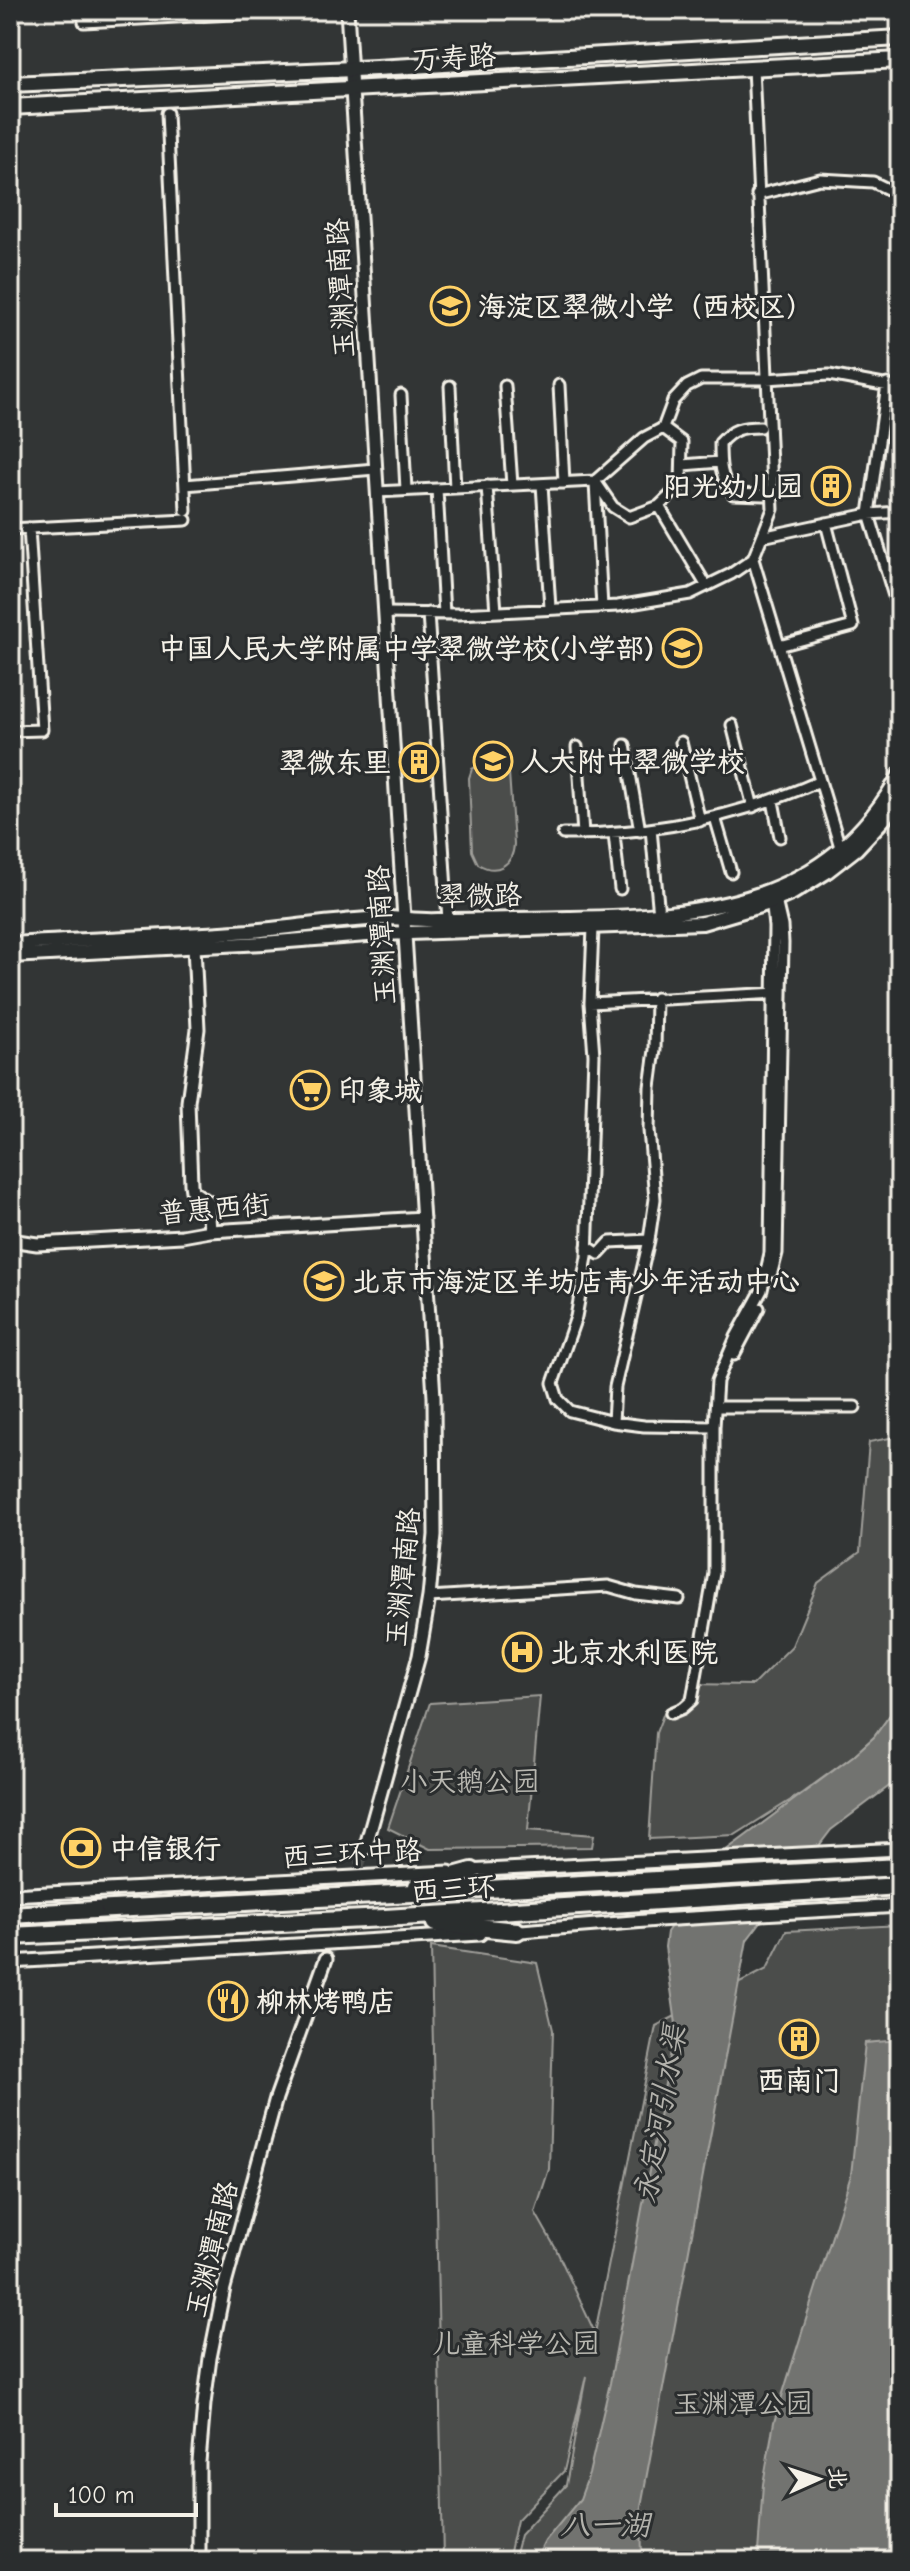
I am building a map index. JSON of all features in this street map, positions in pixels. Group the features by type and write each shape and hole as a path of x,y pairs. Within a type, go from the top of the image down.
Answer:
{"highway":[{"name":"西三环","path":"10,1915 900,1867"},
{"path":"388,1894 472,1871"},
{"name":"西三环","path":"10,1936 385,1918 900,1886"},
{"path":"385,1918 517,1931"}],"main road":[{"name":"万寿路","path":"10,84 350,69 900,38"},
{"name":"万寿路","path":"10,107 900,60"},
{"name":"翠微路","path":"10,944 254,931 387,918 448,920 659,915 773,898 840,847 875,814 900,774"},
{"name":"翠微路","path":"10,956 405,933 702,923 773,898 825,873 856,849 885,818 900,795"}],"street":[{"path":"83,10 84,22 306,10"},
{"name":"玉渊潭南路","path":"347,10 434,1397 435,1535 429,1597 419,1656 365,1849"},
{"path":"385,613 444,614 602,607 690,594 753,559 773,509 753,67"},
{"path":"10,529 186,515 167,113"},
{"path":"757,195 820,179 873,182 900,195"},
{"path":"377,492 595,481 644,438 663,428 673,401 687,386 701,379 829,375 900,388"},
{"path":"887,384 869,514 900,616"},
{"path":"559,385 564,483"},
{"path":"450,386 455,488"},
{"path":"505,386 512,485"},
{"path":"401,395 406,490"},
{"path":"760,427 730,431 720,443 720,462 723,482 733,494 764,495"},
{"path":"595,481 613,507 629,517 659,506 681,485 683,465 682,442 663,428"},
{"path":"683,465 720,462"},
{"path":"185,485 375,469"},
{"path":"595,481 602,607"},
{"path":"542,484 550,608"},
{"path":"487,486 496,612"},
{"path":"437,489 444,614"},
{"path":"659,506 706,585"},
{"path":"762,537 869,514 900,512"},
{"path":"779,646 853,626 826,523"},
{"path":"10,731 42,730 29,528"},
{"path":"753,559 840,847"},
{"path":"428,613 448,920"},
{"path":"732,725 753,807"},
{"path":"681,742 700,821"},
{"path":"625,745 646,830 659,915"},
{"path":"577,747 583,834"},
{"path":"563,834 614,834 700,821 773,801 820,781"},
{"path":"773,801 780,837"},
{"path":"715,817 731,872"},
{"path":"614,834 620,889"},
{"path":"671,1713 692,1700 710,1609 714,1573 717,1381 736,1337 762,1290 770,1253 777,993 773,898"},
{"path":"593,928 590,1003 594,1055 587,1246 576,1317 553,1383 558,1399 570,1411 644,1426 714,1427"},
{"path":"194,946 198,1029 188,1102 191,1184 192,1191 208,1202 210,1231"},
{"path":"590,1003 777,993"},
{"path":"613,1422 615,1387 649,1240 655,1199 649,1130 656,998"},
{"name":"普惠西街","path":"10,1240 37,1244 423,1218"},
{"path":"587,1246 599,1254 610,1242 649,1240"},
{"path":"716,1407 855,1407"},
{"path":"429,1597 608,1586 636,1594 679,1599"},
{"name":"西三环中路","path":"10,1895 900,1849"},
{"path":"10,1962 900,1906"},
{"name":"玉渊潭南路","path":"199,2561 198,2505 203,2415 221,2302 276,2098 326,1959"}],"green space":[{"path":"489,760 501,763 509,773 514,844 507,863 491,869 478,864 472,851 469,778 472,769"},
{"path":"900,1436 900,1701 874,1737 853,1756 735,1835 649,1839 656,1733 665,1710 684,1702 689,1684 753,1685 792,1646 818,1583 860,1552 869,1442"},
{"name":"小天鹅公园","path":"540,1696 528,1830 594,1835 592,1847 430,1849 388,1828 430,1703"},
{"name":"玉渊潭公园","path":"900,1925 900,2561 513,2561 520,2535 566,2485 586,2376 564,2471 517,2520 508,2561 443,2561 431,1947 537,1963 553,2030 549,2169 535,2212 595,2333 656,2026 767,1969 786,1931"}],"water":[{"path":"900,1701 900,1778 831,1830 747,1940 641,2506 642,2561 535,2561 545,2541 580,2499 589,2474 610,2383 676,2024 665,1947 667,1932 721,1854 853,1756 874,1737"},
{"path":"900,2040 900,2561 760,2561 763,2484 774,2422 851,2175 865,2043"}],"tunnel":[{"path":"326,1959 365,1849"}],"place":[{"name":"海淀区翠微小学（西校区）","path":"450,306"},
{"name":"阳光幼儿园","path":"831,486"},
{"name":"中国人民大学附属中学翠微学校(小学部)","path":"682,648"},
{"name":"人大附中翠微学校","path":"493,761"},
{"name":"翠微东里","path":"419,762"},
{"name":"印象城","path":"310,1090"},
{"name":"北京市海淀区羊坊店青少年活动中心","path":"324,1281"},
{"name":"北京水利医院","path":"522,1652"},
{"name":"中信银行","path":"81,1848"},
{"name":"柳林烤鸭店","path":"228,2001"},
{"name":"西南门","path":"799,2039"}],"water label":[{"name":"永定河引水渠","path":"660,2114"},
{"name":"八一湖","path":"605,2525"}],"park label":[{"name":"儿童科学公园","path":"516,2343"}]}
